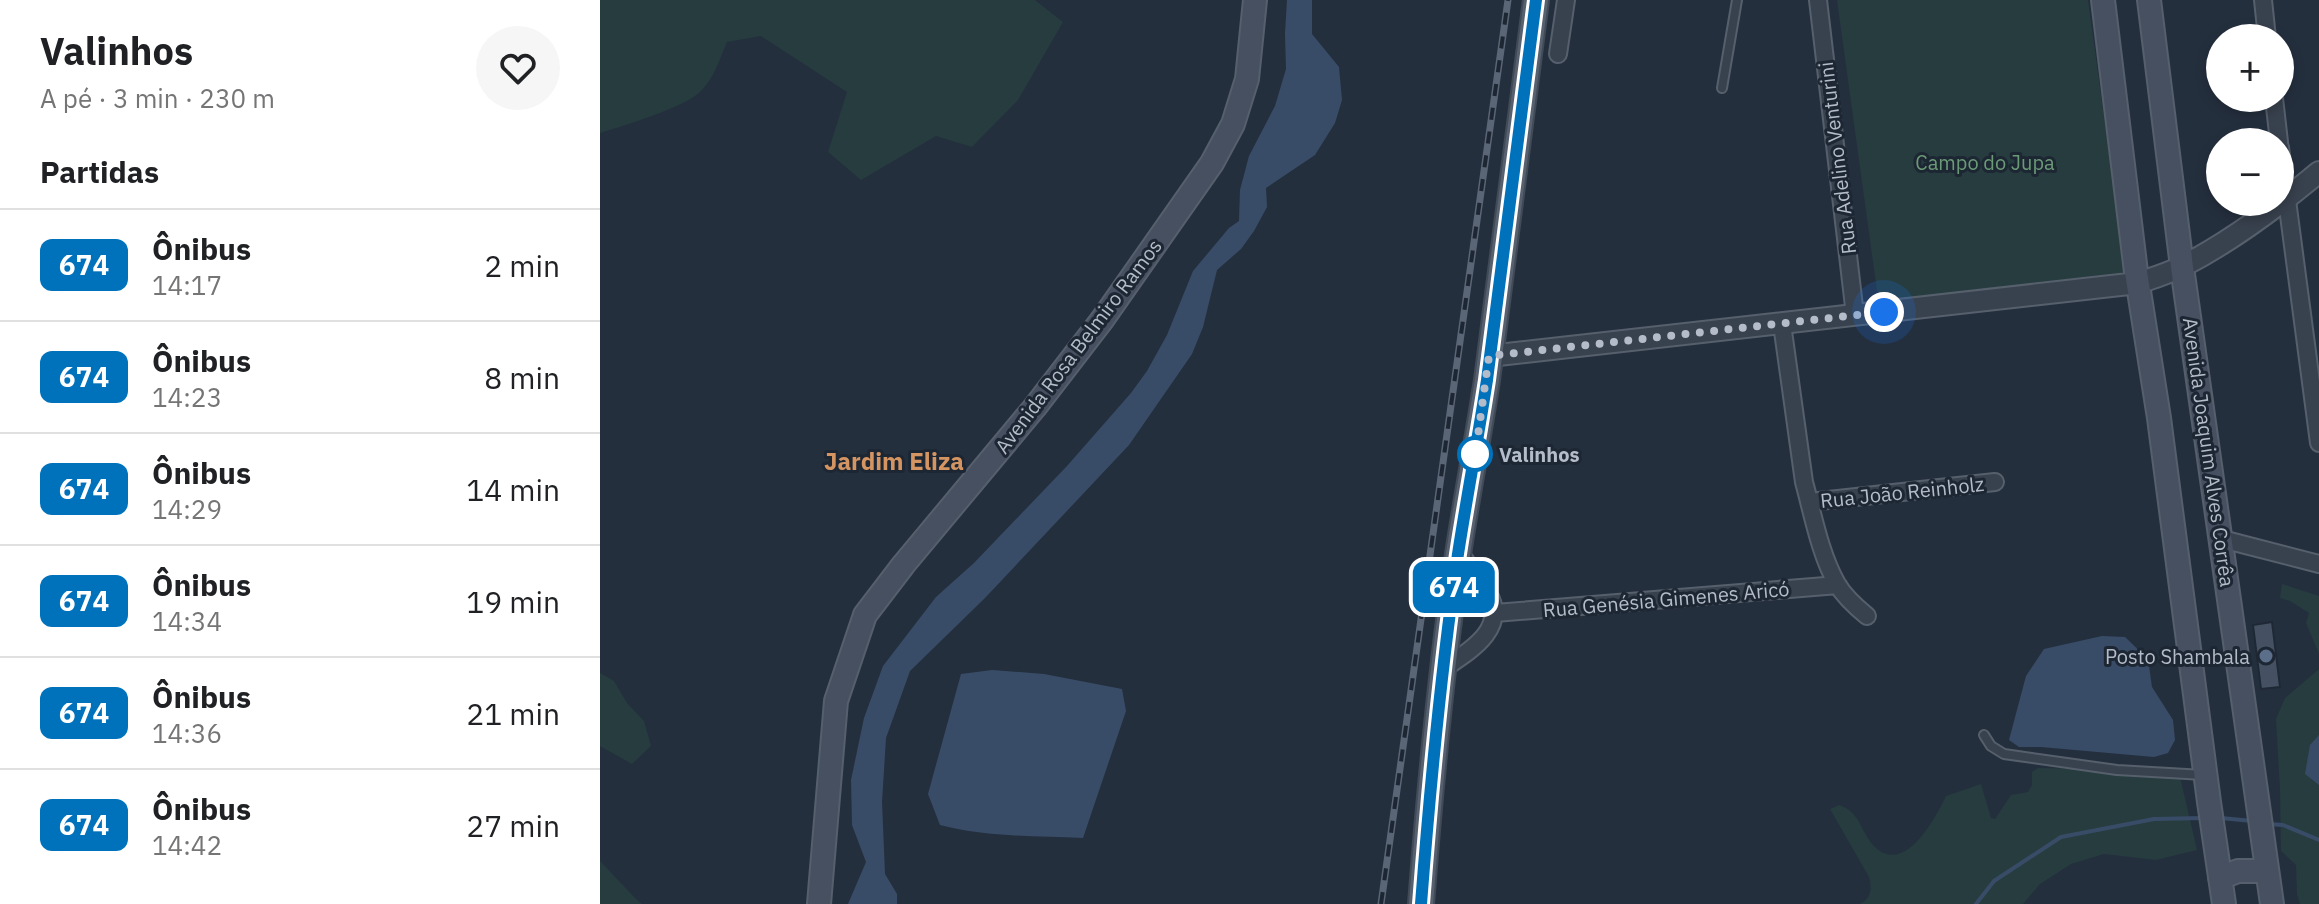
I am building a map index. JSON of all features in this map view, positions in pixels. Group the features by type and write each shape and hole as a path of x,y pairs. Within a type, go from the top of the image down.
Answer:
{"main road":[{"name":"Avenida Rosa Belmiro Ramos","path":"819,904 836,701 865,615 1102,320 1212,163 1233,124 1247,79 1255,0"},
{"path":"1421,904 1443,669 1471,486 1536,0"},
{"path":"2103,0 2138,283 2224,904"},
{"name":"Avenida Joaquim Alves Corrêa","path":"2149,0 2182,267 2270,902"},
{"path":"2220,878 2238,871 2267,871"}],"street":[{"path":"1558,54 1566,0"},
{"name":"Rua Adelino Venturini","path":"1818,0 1855,315"},
{"path":"2263,0 2266,24"},
{"path":"2294,193 2319,172"},
{"path":"1489,356 2138,283 2182,267 2263,216"},
{"path":"2288,216 2319,443"},
{"path":"1782,324 1804,482 1826,560 1838,585 1867,616"},
{"name":"Rua João Reinholz","path":"1810,502 1995,482"},
{"path":"2222,539 2319,564"},
{"path":"1443,669 1483,639 1495,613 1489,594 1459,552"},
{"name":"Rua Genésia Gimenes Aricó","path":"1495,613 1838,585"}],"lane":[{"path":"1722,88 1737,0"},
{"path":"1984,735 1991,746 2004,754 2117,770 2205,775"}],"green space":[{"path":"600,0 1035,0 1063,22 1018,100 972,147 936,136 861,180 828,152 847,92 761,36 727,42 709,81 692,98 653,116 600,133"},
{"name":"Campo do Jupa","path":"1837,0 2088,0 2125,270 2112,280 1890,299 1877,291"},
{"path":"2282,584 2319,596 2319,654 2306,623 2309,613 2280,598"},
{"path":"2319,669 2319,904 2300,904 2296,865 2281,851 2276,719 2285,698"},
{"path":"600,673 614,681 627,703 644,721 651,746 632,764 600,746"},
{"path":"2038,768 2159,770 2178,768 2197,850 2156,860 2104,854 2071,864 2040,884 2023,904 1860,904 1870,892 1869,877 1830,809 1839,805 1852,812 1875,847 1886,854 1897,854 1918,840 1946,796 1981,784 1991,818 1995,819 2011,795 2028,792 2032,785 2032,772"},
{"path":"600,861 636,899 642,904 600,904"}],"water":[{"path":"1287,0 1312,0 1312,34 1339,67 1342,100 1335,123 1315,155 1266,188 1267,207 1254,231 1241,249 1217,270 1203,327 1192,354 1129,445 985,598 910,671 886,738 882,802 885,874 897,894 897,904 848,904 866,862 852,825 851,780 864,718 883,666 936,597 974,563 1067,466 1131,393 1167,335 1193,271 1229,228 1239,221 1240,190 1249,156 1275,106 1286,69"},
{"path":"2102,636 2125,637 2148,659 2152,687 2173,720 2175,740 2168,753 2154,757 2019,747 2009,740 2026,676 2044,649"},
{"path":"992,670 1044,674 1122,689 1126,711 1083,838 993,834 940,825 928,794 961,674"},
{"path":"2319,735 2319,785 2305,774 2310,745"}],"building":[{"name":"Posto Shambala","path":"2272,622 2280,687 2261,689 2253,625"}],"waterway":[{"path":"1976,904 1994,881 2061,837 2154,819 2204,818"},
{"path":"2221,818 2252,821"},
{"path":"2268,824 2283,825 2319,840"}],"railway":[{"path":"1381,904 1508,0"}],"bus line":[{"name":"674","path":"1421,904 1443,669 1487,377 1536,0"}],"place":[{"name":"Valinhos","path":"1475,454"},
{"name":"Posto Shambala","path":"2266,656"}],"district":[{"name":"Jardim Eliza","path":"894,461"}],"route":[{"path":"1475,454 1474,464 1489,356 1884,312"}]}
